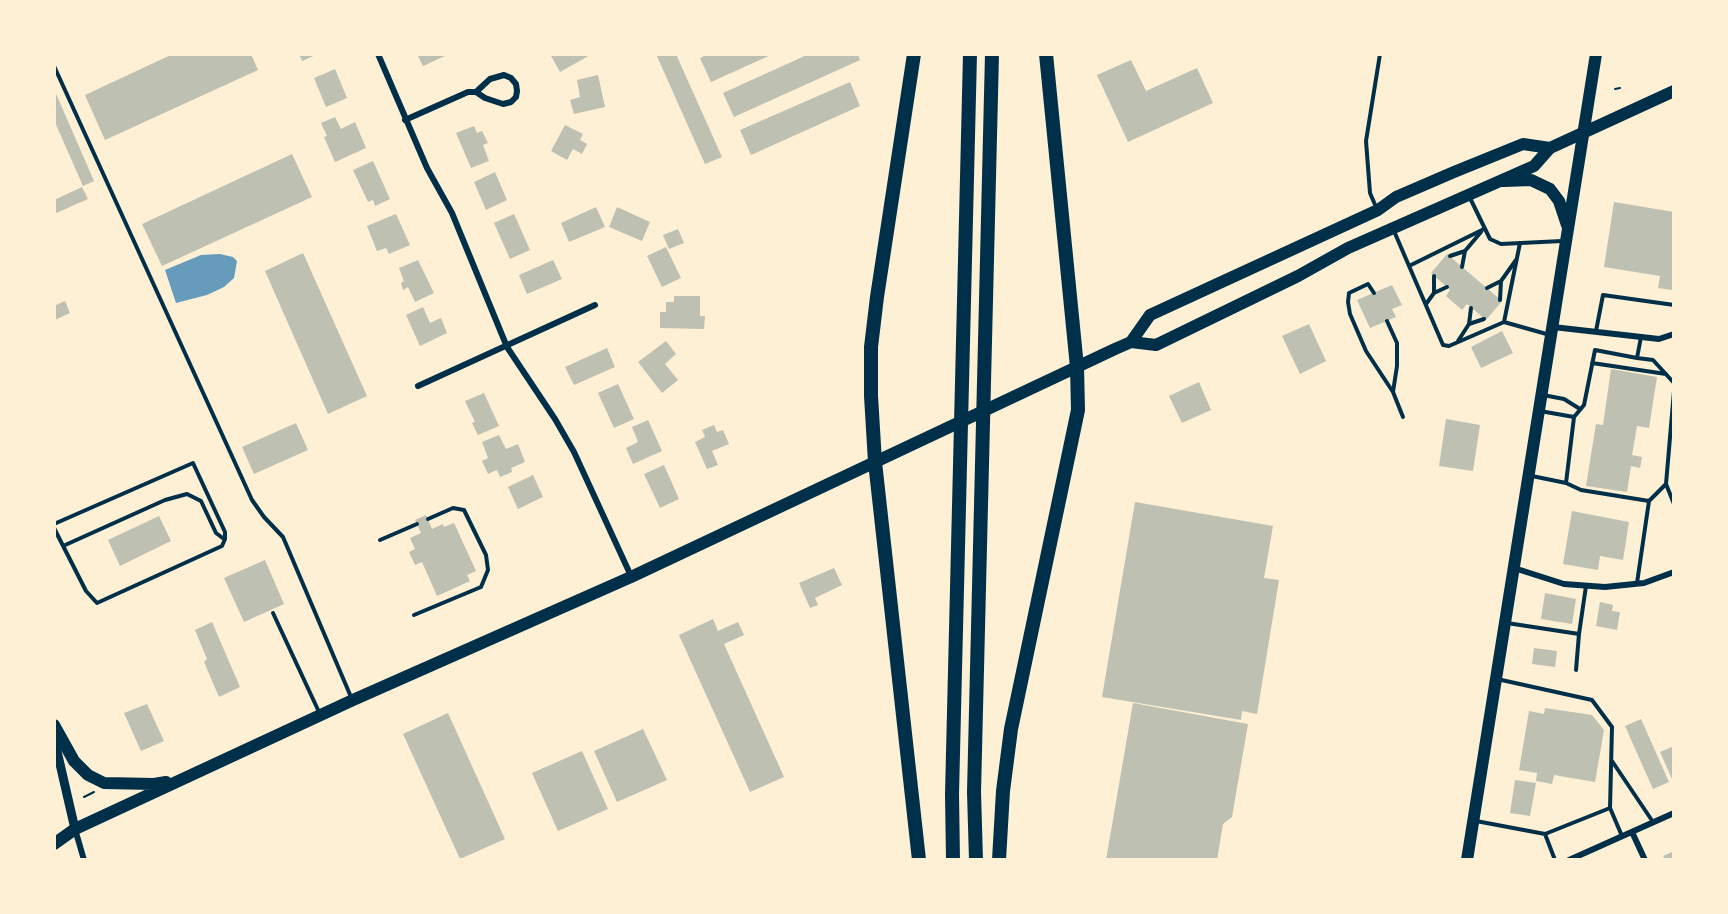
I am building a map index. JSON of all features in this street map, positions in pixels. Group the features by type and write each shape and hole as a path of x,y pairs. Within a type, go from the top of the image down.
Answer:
{"highway":[{"path":"914,54 877,297 871,347 871,396 876,462 919,860"},
{"path":"953,860 952,794 970,54"},
{"path":"976,860 975,792 992,54"},
{"path":"999,860 1003,791 1011,729 1078,410 1077,367 1047,54"}],"main road":[{"path":"1467,860 1596,54"},
{"path":"1131,342 1156,345 1393,228 1534,166 1550,148 1674,91"},
{"path":"54,844 75,829 184,778 353,700 631,577 1131,342 1150,315 1378,210 1396,197 1523,144 1550,148"},
{"path":"1497,182 1531,180 1550,189 1559,201 1568,228"},
{"path":"54,725 74,761 88,775 104,783 154,784 184,778"},
{"path":"54,831 75,829"}],"street":[{"path":"378,54 427,168 452,213 507,347 574,452 631,577"},
{"path":"405,120 468,92 476,92 485,98 503,104 511,102 516,97 517,91 516,84 504,75 490,79 476,92"},
{"path":"418,386 595,305"},
{"path":"1552,331 1595,332 1659,339 1674,334"},
{"path":"1514,568 1564,584 1605,587 1637,583 1674,572"},
{"path":"54,738 84,860"},
{"path":"1569,860 1674,813"},
{"path":"1632,832 1645,860"}],"lane":[{"path":"1378,210 1370,193 1366,141 1380,54"},
{"path":"54,66 252,500 283,537 353,700"},
{"path":"1468,194 1490,239 1501,244 1566,241"},
{"path":"1393,228 1443,345 1449,346 1504,321 1552,331"},
{"path":"1462,267 1465,251 1484,229"},
{"path":"1409,266 1484,229"},
{"path":"1504,321 1520,243"},
{"path":"1450,256 1465,251"},
{"path":"1500,300 1502,281 1517,258"},
{"path":"1434,276 1434,293"},
{"path":"1487,288 1502,281"},
{"path":"1374,293 1368,284 1349,293 1350,314 1366,351 1393,392 1403,417"},
{"path":"1426,304 1434,293 1446,287"},
{"path":"1595,332 1603,295 1674,305"},
{"path":"1458,342 1469,324 1471,308"},
{"path":"1469,324 1484,319"},
{"path":"1387,321 1397,343 1397,366 1393,392"},
{"path":"1637,358 1641,338"},
{"path":"1566,483 1574,417 1584,405 1595,350 1653,360 1674,383"},
{"path":"1592,363 1666,374"},
{"path":"1674,391 1666,484 1674,504"},
{"path":"1542,394 1564,399 1581,409"},
{"path":"1539,411 1574,417"},
{"path":"193,463 225,532 225,539 222,546 97,603 86,591 54,526 193,463"},
{"path":"1530,476 1566,483 1581,490 1649,501"},
{"path":"1637,583 1649,501 1666,484"},
{"path":"63,546 165,500 187,494 201,501 216,533 225,539"},
{"path":"414,615 481,587 488,570 486,555 465,510 453,508 428,519"},
{"path":"380,540 417,524"},
{"path":"1576,670 1586,586"},
{"path":"273,613 320,715"},
{"path":"1506,623 1579,634"},
{"path":"1496,679 1592,700 1612,727 1610,808 1622,836"},
{"path":"1612,761 1653,822"},
{"path":"1474,821 1545,834 1610,808"},
{"path":"1545,834 1556,860"}],"path":[{"path":"1615,89 1621,88"}],"water":[{"path":"220,254 233,257 237,261 234,278 224,287 207,295 176,303 165,270 201,255"}],"building":[{"path":"173,54 251,54 258,70 105,140 85,95"},
{"path":"299,54 318,54 302,61"},
{"path":"417,54 444,54 445,56 423,66"},
{"path":"550,54 592,54 560,72"},
{"path":"656,54 676,54 722,157 705,164"},
{"path":"708,54 773,54 711,82 700,58"},
{"path":"809,54 858,54 860,60 734,117 723,93"},
{"path":"1131,60 1146,91 1197,68 1213,103 1128,142 1097,75"},
{"path":"335,69 347,98 326,107 314,78"},
{"path":"598,75 605,107 574,114 570,100 580,97 577,80"},
{"path":"850,82 860,106 751,155 740,130"},
{"path":"54,89 94,181 83,186 54,120"},
{"path":"335,117 341,129 355,122 366,148 335,162 324,137 327,136 321,123"},
{"path":"565,125 583,134 580,140 587,144 582,154 573,149 567,160 551,151"},
{"path":"474,126 477,133 482,131 488,143 483,145 489,161 471,168 456,133"},
{"path":"292,154 312,197 162,266 142,224"},
{"path":"373,161 390,199 375,206 373,200 368,202 353,170"},
{"path":"495,172 507,200 486,210 474,182"},
{"path":"82,187 88,199 54,214 54,200"},
{"path":"1614,202 1674,212 1672,290 1658,288 1660,276 1604,267"},
{"path":"596,207 605,227 569,242 561,223"},
{"path":"617,207 650,222 642,241 609,227"},
{"path":"396,214 410,245 389,254 386,248 377,251 367,226"},
{"path":"514,214 530,250 510,259 494,223"},
{"path":"678,229 684,243 669,249 663,235"},
{"path":"666,247 681,278 662,287 647,256"},
{"path":"303,253 367,396 328,414 265,271"},
{"path":"1447,254 1502,301 1486,320 1467,304 1462,310 1446,296 1450,290 1431,273"},
{"path":"418,260 434,293 415,302 408,287 403,290 401,283 404,281 399,268"},
{"path":"553,260 562,279 527,294 519,275"},
{"path":"1392,285 1402,305 1392,309 1396,317 1370,328 1357,300"},
{"path":"674,296 700,296 700,316 705,316 704,329 660,328 660,312 666,312 666,302 674,302"},
{"path":"65,301 70,313 55,320 54,306"},
{"path":"423,307 430,323 441,318 447,333 420,346 406,315"},
{"path":"1309,324 1326,361 1300,374 1282,336"},
{"path":"1502,331 1513,353 1481,368 1471,347"},
{"path":"666,341 676,354 665,364 678,380 662,393 638,362"},
{"path":"607,348 615,367 574,385 565,367"},
{"path":"1611,369 1657,377 1649,428 1637,426 1632,455 1642,457 1640,468 1631,466 1627,492 1586,486 1596,424 1603,425"},
{"path":"1199,382 1211,410 1182,423 1169,396"},
{"path":"618,384 634,419 614,428 598,393"},
{"path":"484,393 499,426 478,435 472,423 475,422 465,401"},
{"path":"1446,419 1480,425 1473,471 1439,466"},
{"path":"648,420 662,451 633,464 626,448 638,442 632,427"},
{"path":"296,423 308,450 254,474 242,447"},
{"path":"714,425 717,432 723,430 729,444 712,451 718,465 707,469 695,442 705,437 702,430"},
{"path":"499,435 506,449 518,444 525,462 511,468 512,472 500,477 497,470 488,474 482,461 488,458 482,442"},
{"path":"664,465 679,499 660,508 644,474"},
{"path":"533,475 543,497 518,509 508,487"},
{"path":"1135,502 1273,526 1264,578 1279,580 1257,714 1242,711 1241,720 1102,697"},
{"path":"1572,511 1629,522 1623,560 1600,556 1598,570 1563,564"},
{"path":"426,515 432,529 443,524 444,527 454,523 476,571 467,575 470,581 437,596 422,562 415,565 409,552 415,549 410,538 421,533 415,520"},
{"path":"159,516 171,541 120,566 108,540"},
{"path":"265,560 284,604 244,622 224,578"},
{"path":"834,568 842,585 815,598 818,605 810,608 799,583"},
{"path":"1545,593 1576,599 1572,624 1541,619"},
{"path":"1600,602 1613,605 1612,611 1620,612 1617,630 1596,626"},
{"path":"713,619 718,631 738,622 744,635 724,644 784,777 750,792 679,635"},
{"path":"212,622 240,687 219,697 204,662 207,659 195,630"},
{"path":"1534,648 1557,651 1555,667 1532,664"},
{"path":"1133,703 1248,724 1232,817 1223,824 1217,860 1106,860"},
{"path":"147,704 164,741 141,751 124,713"},
{"path":"1545,708 1592,715 1604,730 1595,782 1554,775 1552,784 1536,781 1537,773 1519,770 1529,711 1544,714"},
{"path":"448,713 505,839 460,859 403,734"},
{"path":"1641,719 1669,782 1653,789 1625,726"},
{"path":"643,729 667,780 617,802 594,751"},
{"path":"1674,746 1674,778 1672,779 1660,752"},
{"path":"582,751 608,809 558,831 532,773"},
{"path":"1515,780 1536,783 1530,816 1510,813"},
{"path":"1674,851 1674,860 1665,860 1663,856"}]}
